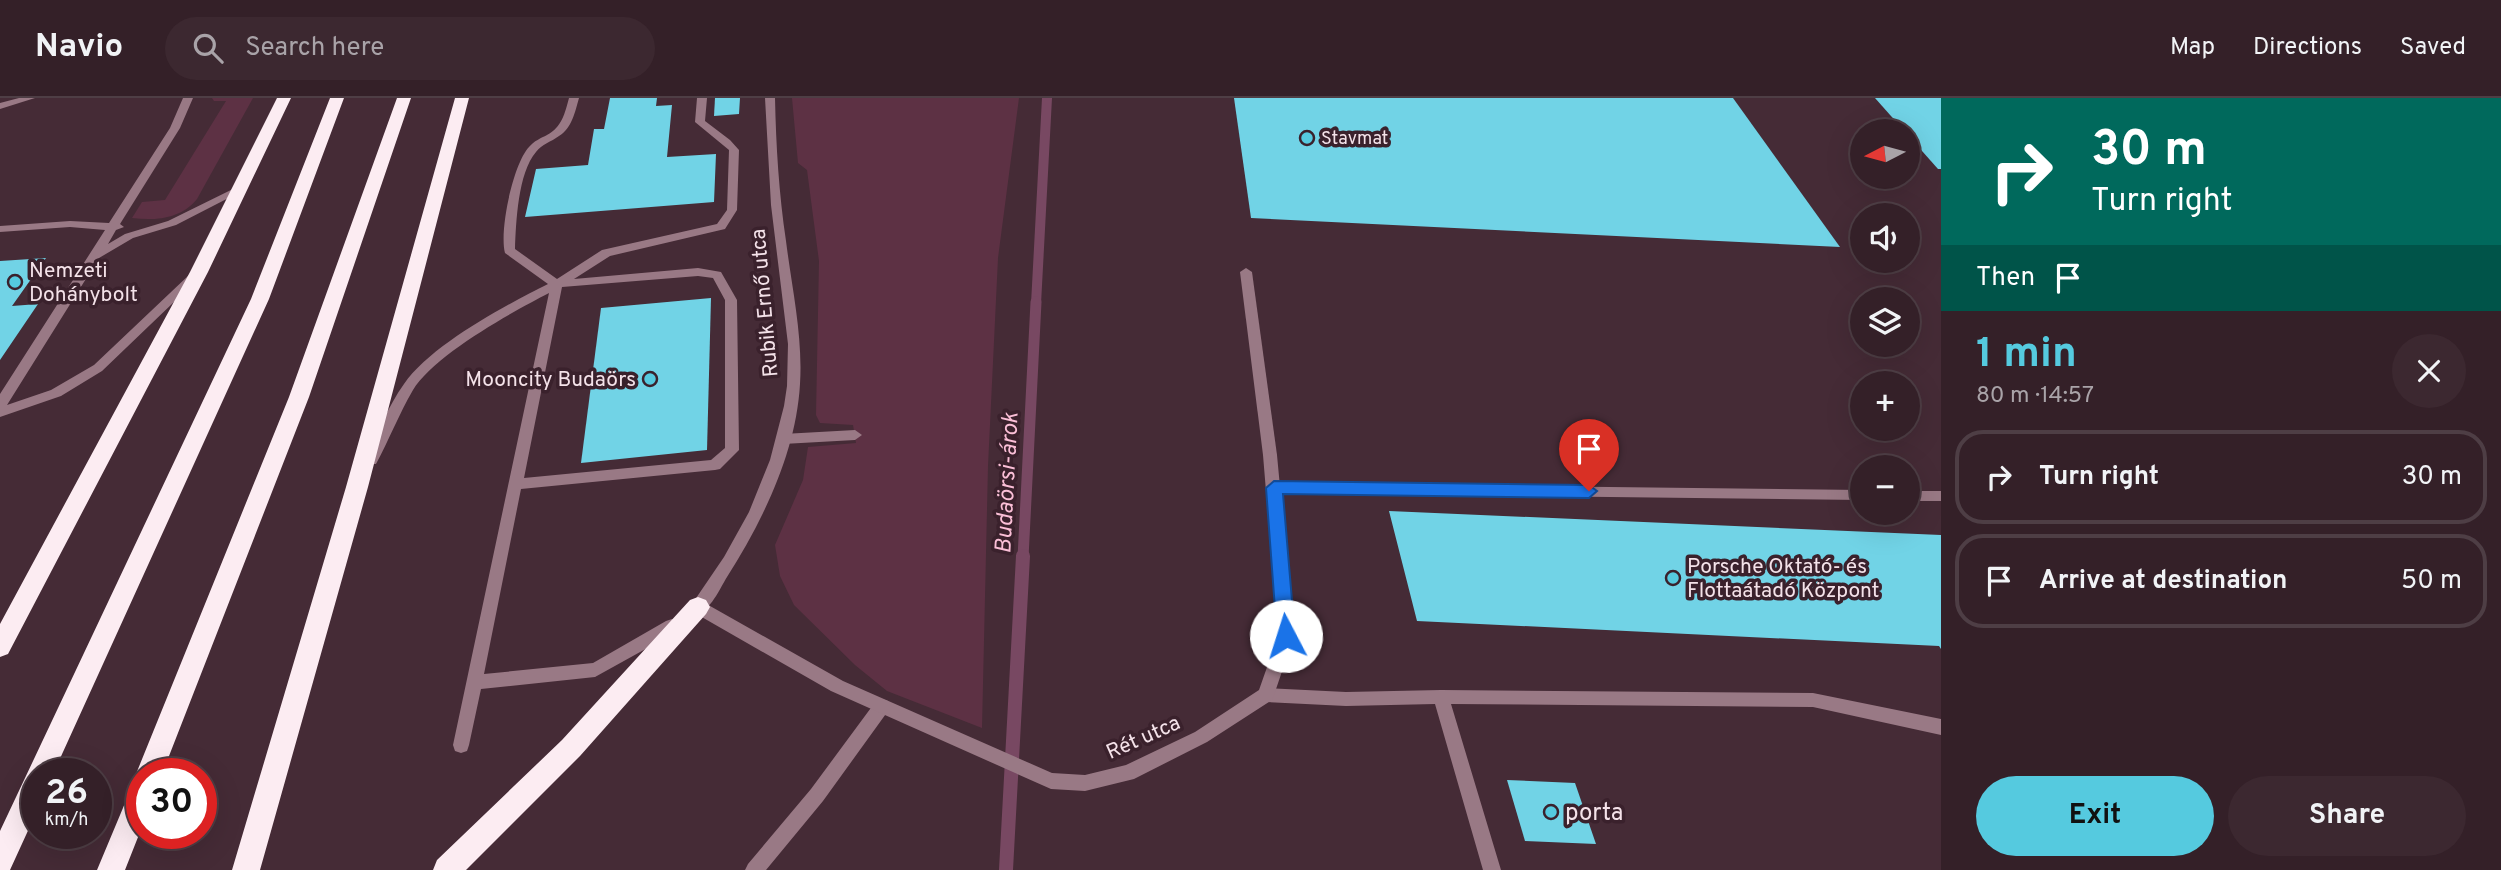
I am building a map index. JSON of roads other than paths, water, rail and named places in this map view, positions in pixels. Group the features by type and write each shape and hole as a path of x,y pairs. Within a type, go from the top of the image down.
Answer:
{"highway":[{"path":"0,647 242,189 284,98"},
{"path":"47,758 260,299 337,98"},
{"path":"155,758 299,397 404,98"},
{"path":"246,870 357,487 462,98"},
{"path":"447,870 571,748 698,607"},
{"path":"0,861 21,816"},
{"path":"111,870 126,833"}],"street":[{"path":"4,107 30,98"},
{"path":"0,405 175,128 188,98"},
{"path":"518,484 715,465 732,450 732,300 718,275 698,272 557,284 509,250 511,221 525,159 540,143 558,134 569,122 574,98"},
{"path":"357,487 408,387 427,364 511,307 557,284 606,253 721,227 732,210 734,150 727,141 710,133 700,122 702,98"},
{"name":"Rubik Ernő utca","path":"475,682 595,670 655,638 698,607 724,571 749,525 783,439 792,404 794,364 772,182 769,98"},
{"path":"92,259 129,236 158,228 242,189"},
{"path":"0,229 70,224 158,228"},
{"path":"0,412 56,393 98,368 199,272"},
{"path":"1246,272 1274,488 1286,636 1266,695 1346,699 1441,697 1813,700 1941,727"},
{"path":"461,746 518,484 557,284"},
{"path":"783,439 855,435"},
{"path":"1274,488 1850,495"},
{"path":"1920,496 1941,496"},
{"name":"Rét utca","path":"698,607 837,686 969,747 1051,781 1085,783 1128,773 1201,737 1266,695"},
{"path":"1441,697 1492,870"},
{"path":"754,870 817,795 882,706"}],"waterway":[{"name":"Budaörsi-árok","path":"1036,304 1047,98"},
{"name":"Budaörsi-árok","path":"1023,558 1036,302"},
{"name":"Budaörsi-árok","path":"1006,870 1023,556"}],"place":[{"name":"Stavmat","path":"1307,138"},
{"name":"Nemzeti Dohánybolt","path":"15,282"},
{"name":"Mooncity Budaörs","path":"650,379"},
{"name":"Porsche Oktató- és Flottaátadó Központ","path":"1673,578"},
{"name":"porta","path":"1551,812"}]}
